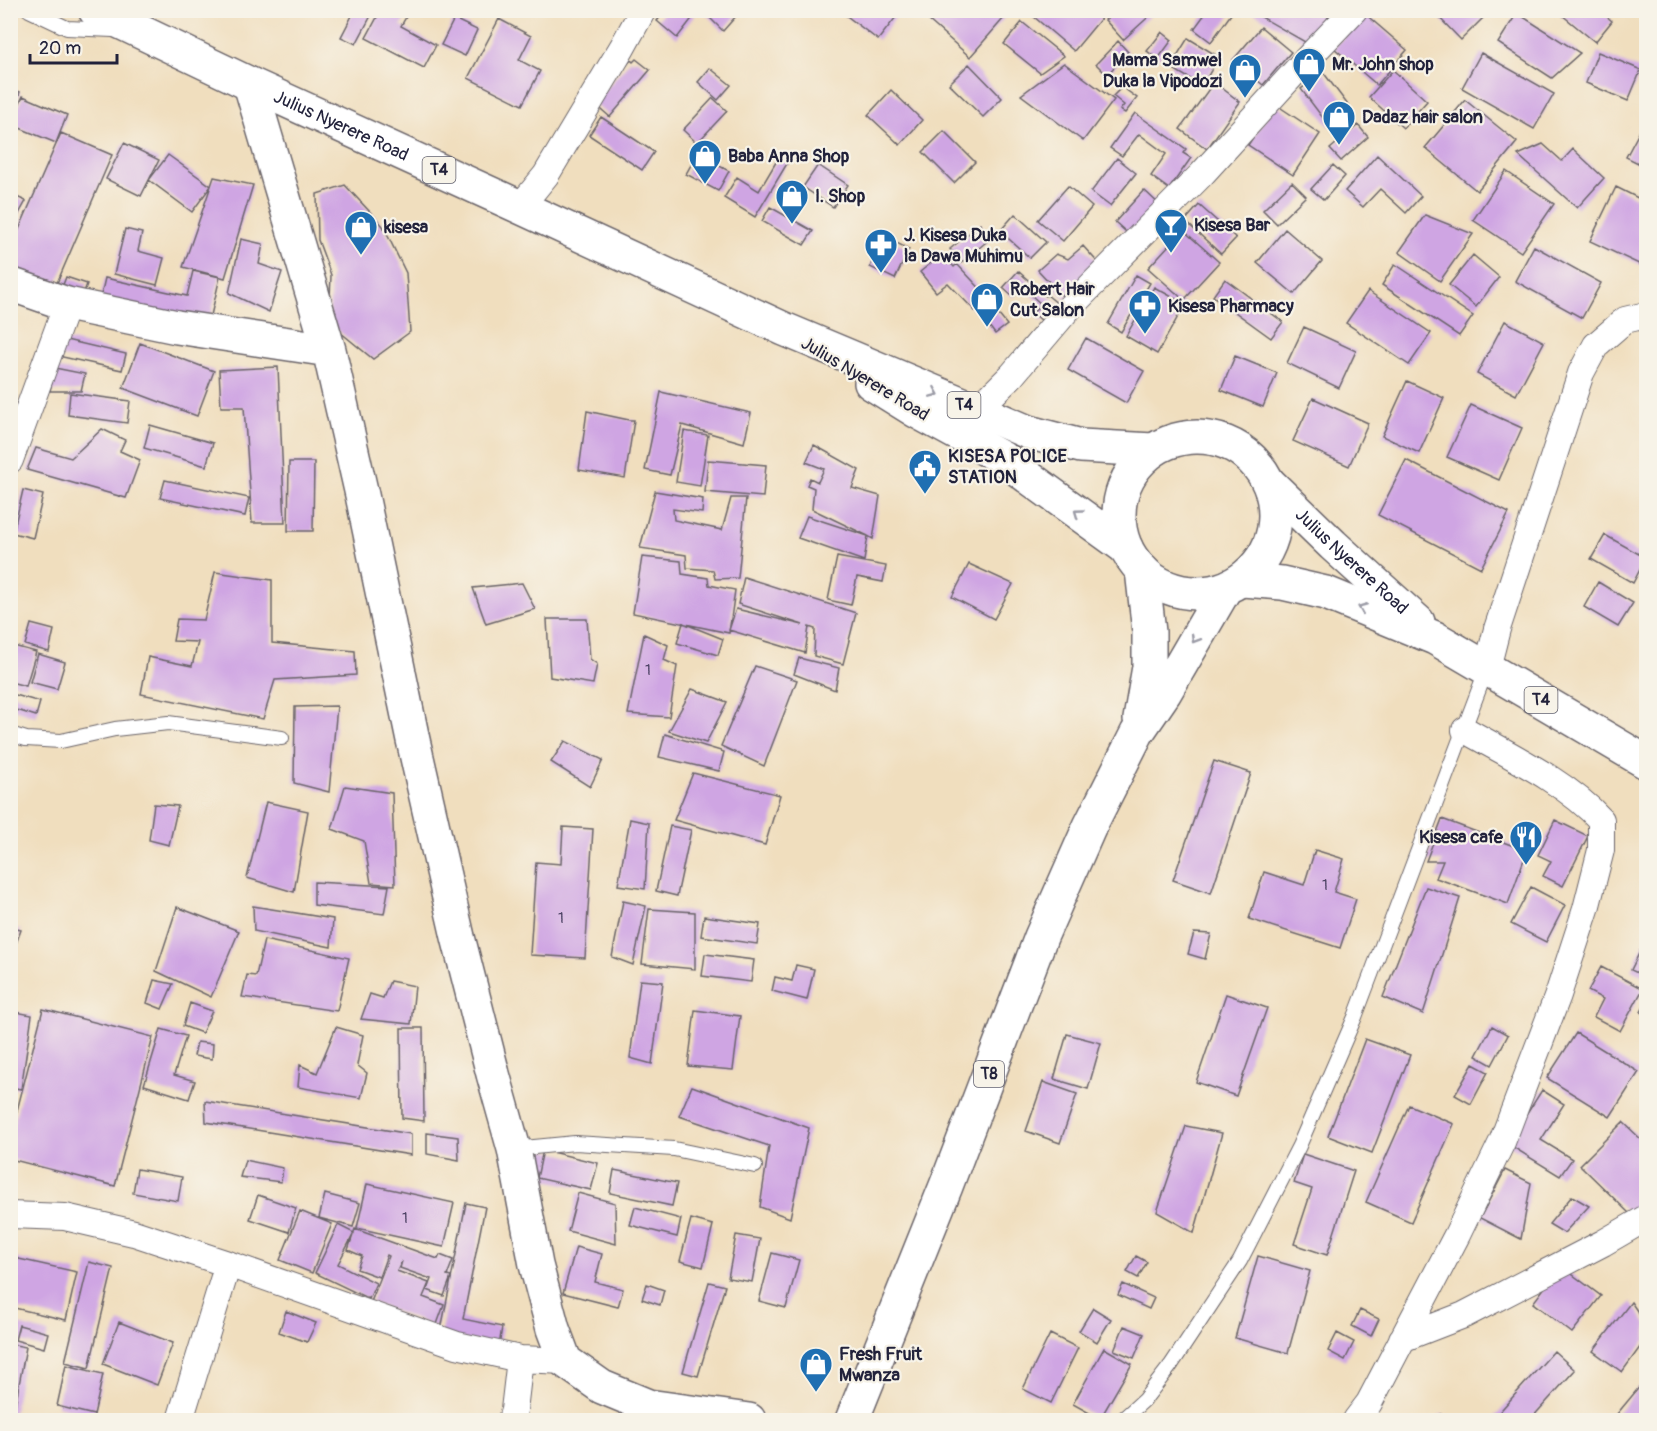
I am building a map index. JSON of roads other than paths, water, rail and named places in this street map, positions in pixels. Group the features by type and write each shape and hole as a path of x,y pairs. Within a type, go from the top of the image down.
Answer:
{"main road":[{"name":"Julius Nyerere Road","path":"95,10 250,84 784,330 977,411 1028,432 1081,446 1153,450"},
{"path":"250,84 329,350 458,937 514,1149 536,1264 553,1329 565,1361 602,1387 648,1406 749,1420"},
{"path":"10,284 67,304 177,327 329,350"},
{"name":"Julius Nyerere Road","path":"784,330 916,411 1002,458 1166,586 1196,593 1234,584 1282,583 1326,593 1435,638 1647,762"},
{"name":"Julius Nyerere Road","path":"1134,559 1119,521 1121,494 1133,470 1153,450 1178,439 1205,437 1231,444 1253,460 1269,483 1435,638"},
{"name":"Julius Nyerere Road","path":"1234,584 1262,561 1273,536 1276,509 1269,483"},
{"name":"T8","path":"1134,559 1149,632 1149,667 1137,733"},
{"name":"T8","path":"852,1420 946,1186 1041,938 1090,826 1137,733 1234,584"}],"street":[{"path":"520,207 546,175 643,10"},
{"path":"977,411 1012,375 1067,310 1202,175 1354,10"},
{"path":"10,460 67,304"},
{"path":"1487,668 1497,629 1581,373 1596,345 1625,320 1647,315"},
{"path":"1356,1420 1369,1404 1457,1235 1502,1142 1558,995 1586,909 1601,850 1600,820 1586,804 1535,770 1465,730"},
{"path":"10,1215 65,1218 134,1233 456,1345 520,1359 565,1361"},
{"path":"1402,1339 1464,1315 1647,1218"},
{"path":"180,1420 228,1264"},
{"path":"511,1420 520,1359"}],"lane":[{"path":"29,10 67,28 140,32"},
{"path":"1122,1420 1144,1400 1171,1365 1240,1261 1299,1146 1355,1017 1487,668"},
{"path":"10,734 26,739 61,741 115,729 168,723 282,738"},
{"path":"514,1149 575,1143 674,1149 755,1166"}],"place":[{"name":"Mr. John shop","path":"1309,93"},
{"name":"Mama Samwel Duka la Vipodozi","path":"1245,99"},
{"name":"Dadaz hair salon","path":"1339,146"},
{"name":"Baba Anna Shop","path":"705,185"},
{"name":"I. Shop","path":"792,225"},
{"name":"Kisesa Bar","path":"1171,254"},
{"name":"kisesa","path":"361,256"},
{"name":"J. Kisesa Duka la Dawa Muhimu","path":"881,274"},
{"name":"Robert Hair Cut Salon","path":"987,328"},
{"name":"Kisesa Pharmacy","path":"1145,335"},
{"name":"KISESA POLICE STATION","path":"925,495"},
{"name":"Kisesa cafe","path":"1526,866"},
{"name":"Fresh Fruit Mwanza","path":"816,1393"}]}
